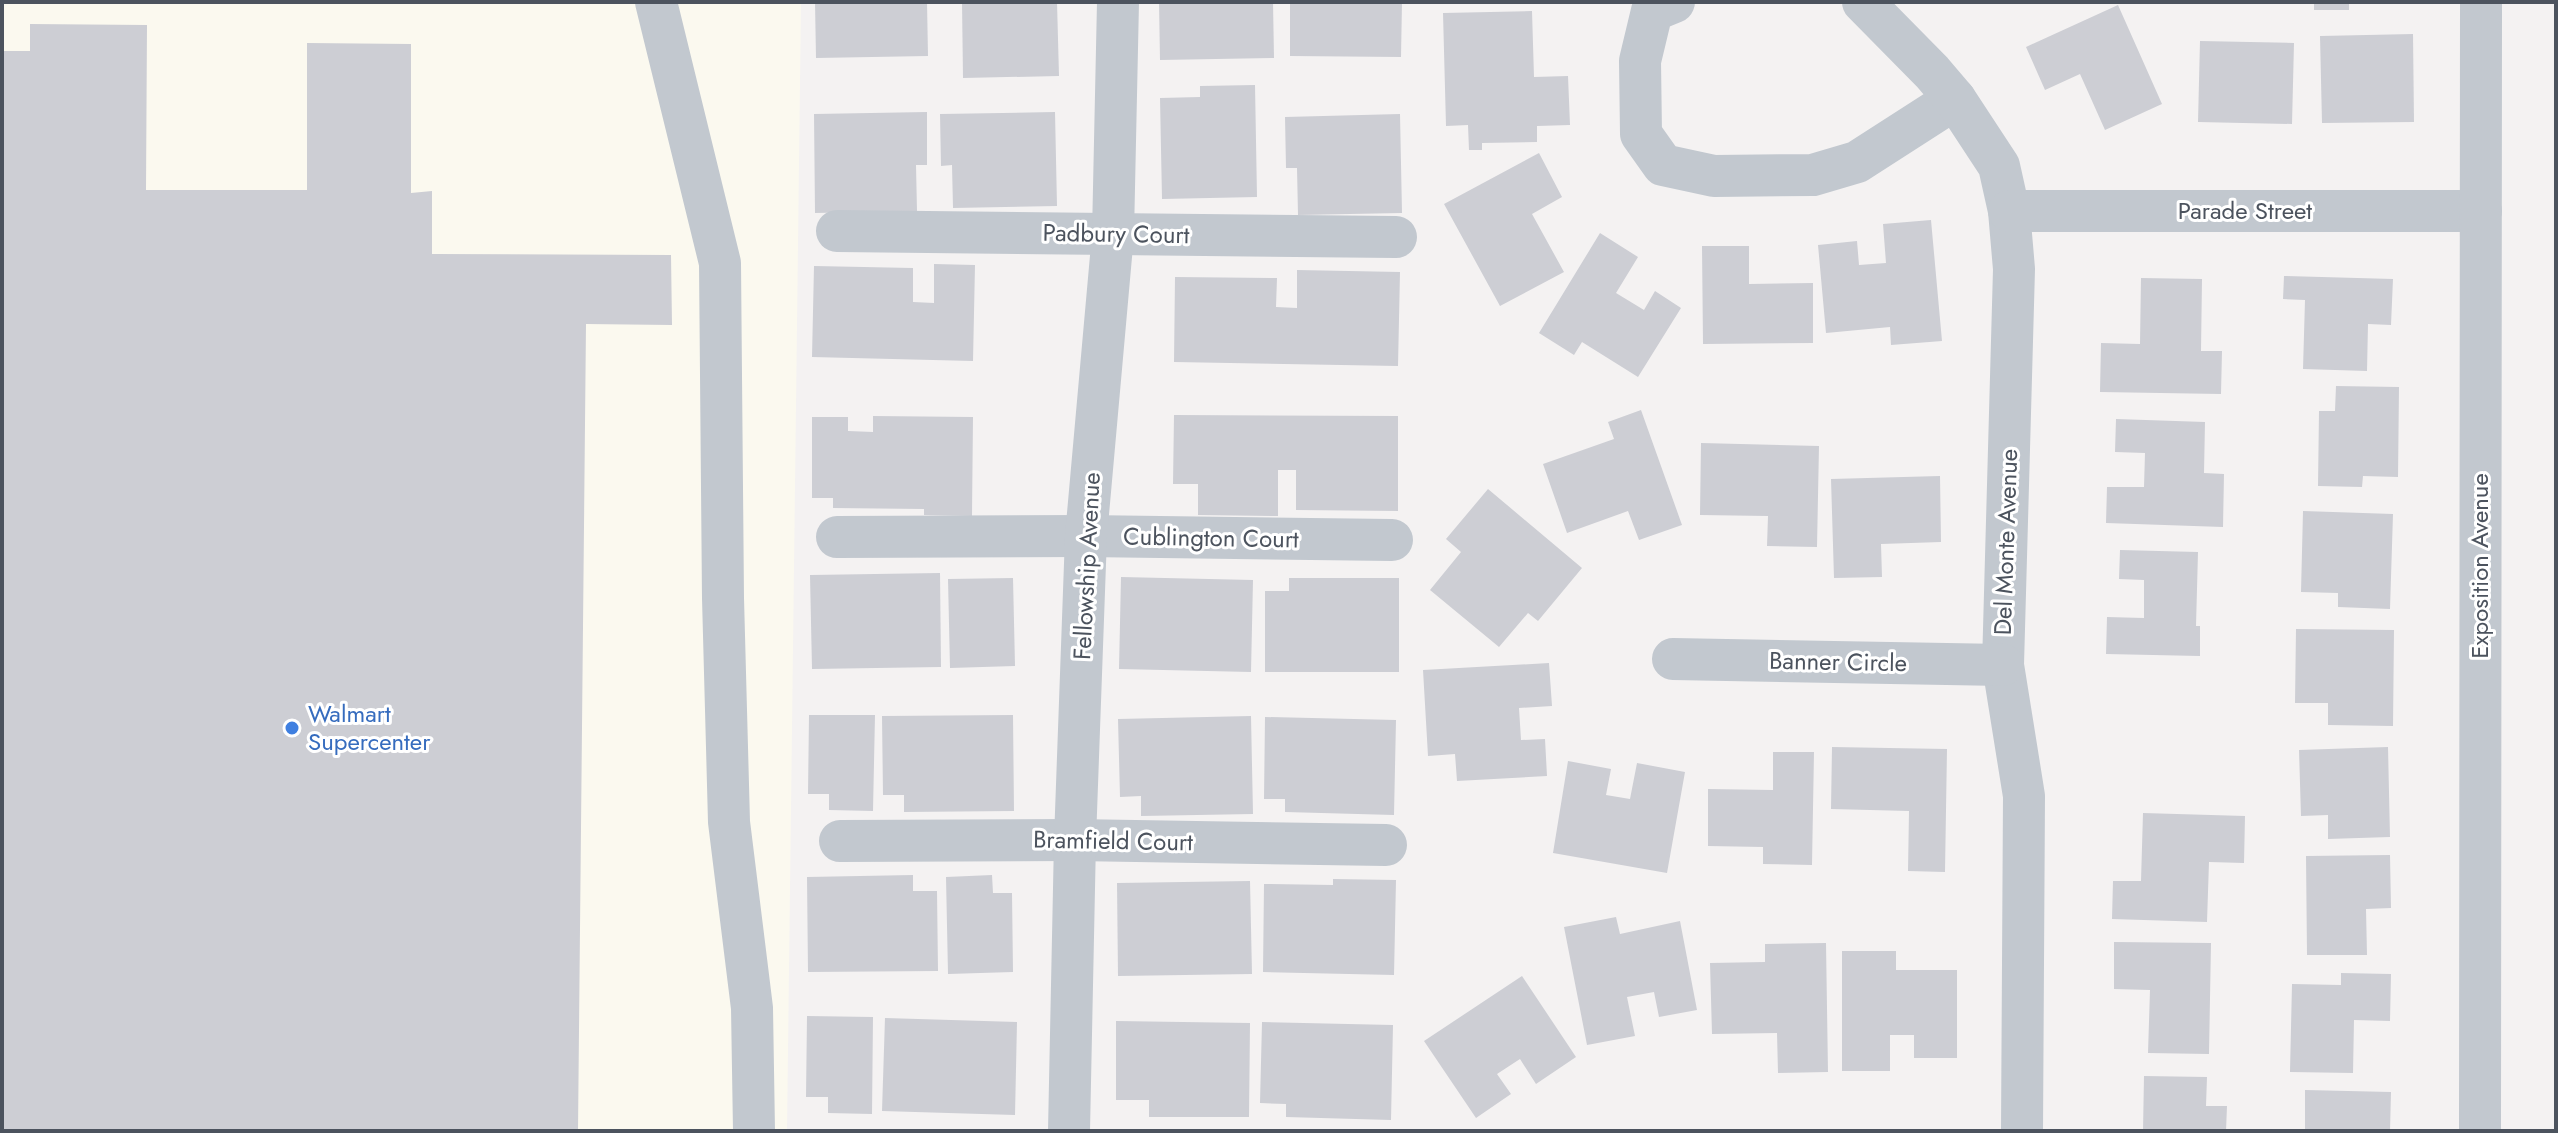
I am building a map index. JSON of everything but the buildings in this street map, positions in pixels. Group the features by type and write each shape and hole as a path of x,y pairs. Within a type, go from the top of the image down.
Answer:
{"street":[{"path":"656,2 720,263 729,822 752,1008 754,1131"},
{"name":"Fellowship Avenue","path":"1069,1131 1086,536 1113,234 1118,2"},
{"path":"1674,2 1652,11 1640,61 1641,134 1663,165 1714,176 1813,175 1857,162 1955,99"},
{"name":"Del Monte Avenue","path":"1863,2 1955,99 1999,166 2009,211 2014,269 2003,665 2024,796 2022,1131"},
{"name":"Exposition Avenue","path":"2480,1131 2481,2"},
{"name":"Parade Street","path":"2009,211 2481,211"},
{"name":"Padbury Court","path":"837,231 1396,237"},
{"name":"Cublington Court","path":"837,537 1392,540"},
{"name":"Banner Circle","path":"1673,659 2003,665"},
{"name":"Bramfield Court","path":"840,841 1075,840 1386,845"}],"shaded area":[{"name":"Walmart Supercenter","path":"2,2 801,2 787,1131 2,1131"}],"place":[{"name":"Walmart Supercenter","path":"292,728"}]}
